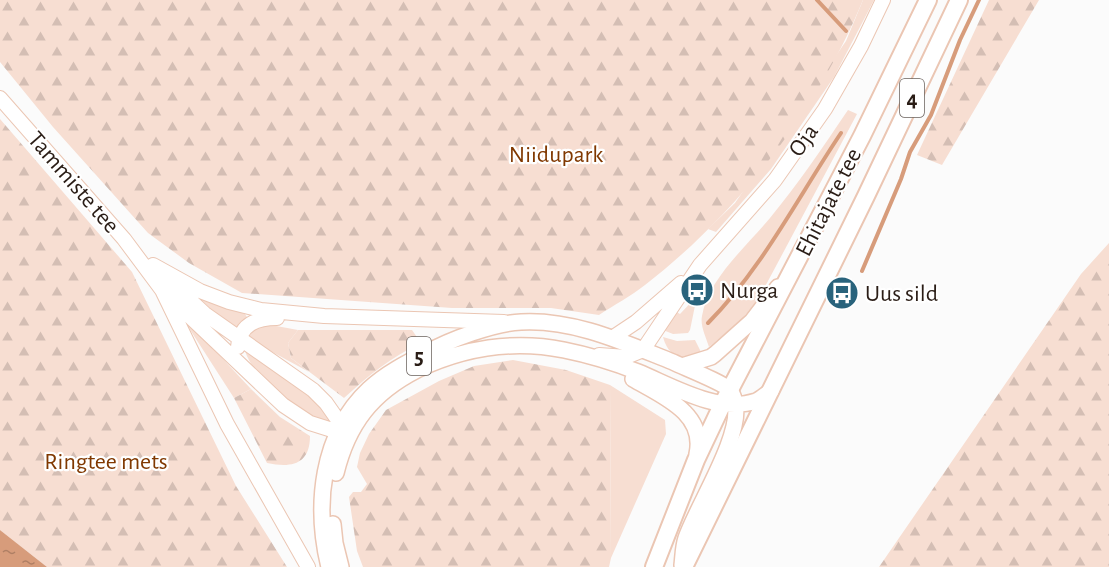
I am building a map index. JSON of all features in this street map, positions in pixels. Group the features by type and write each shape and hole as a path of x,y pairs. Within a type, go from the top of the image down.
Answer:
{"highway":[{"name":"Ehitajate tee","path":"654,567 696,460 730,399 862,136 927,0"},
{"name":"Ehitajate tee","path":"683,567 866,196 958,0"}],"main road":[{"name":"Oja","path":"612,338 636,322 700,265 775,180 825,109 861,46 883,0"},
{"name":"Tammiste tee","path":"0,98 124,239"},
{"path":"682,366 711,357 760,311 777,289 846,151 862,136"},
{"path":"124,239 206,314 313,390 326,403 342,431"},
{"path":"124,239 162,290 297,415 310,423 342,431"},
{"path":"153,265 200,291 229,302 261,310 324,316 520,322"},
{"name":"Oja","path":"643,350 700,265"},
{"path":"162,290 227,424 308,567"},
{"path":"243,366 239,356 239,339 251,322 264,318 316,319 324,316"},
{"name":"5","path":"329,567 322,510 325,471 350,410 370,388 409,361 441,345 520,322 566,325 612,338 682,366 730,399"},
{"name":"5","path":"341,567 335,543 332,497 342,431 379,394 405,376 450,356 505,346 546,347 582,354 637,372 692,395 730,399"},
{"path":"582,354 626,357 643,350"},
{"path":"582,354 664,397 690,417 699,437 696,460"},
{"path":"683,567 686,539 723,458 734,424 730,399 757,401 771,391"}],"green space":[{"name":"Niidupark","path":"0,0 863,0 845,41 799,119 743,192 679,257 640,289 599,315 551,308 452,308 242,293 189,263 148,233 53,127 0,62"},
{"path":"863,0 874,0 834,77 771,169 716,232 708,229 735,203 846,41"},
{"path":"989,0 1039,0 942,165 917,155"},
{"path":"848,110 857,114 759,298 742,319 709,347 702,316 712,289 720,276 790,192"},
{"name":"Ringtee mets","path":"0,119 132,272 236,486 287,567 47,567 0,530"},
{"path":"1109,243 1109,567 879,567 1081,274"},
{"path":"192,295 245,314 247,317 237,330"},
{"path":"697,296 688,333 673,334 663,330 675,311 680,314"},
{"path":"178,311 251,389 234,398"},
{"path":"271,325 298,330 288,343 291,358 309,372 252,341 249,337 254,329"},
{"path":"298,330 412,330 421,343 380,367 344,398 291,358 288,343"},
{"path":"663,337 677,341 695,340 703,356 684,358 673,354"},
{"path":"245,351 316,399 329,417 328,422 305,414 279,395 255,369"},
{"path":"513,360 566,370 610,385 611,558 609,567 363,567 357,551 349,497 353,492 361,492 367,484 357,467 360,453 369,434 386,410 439,381 474,366"},
{"path":"610,385 665,420 666,434 611,558"},
{"path":"251,389 280,417 310,436 307,453 303,459 284,465 267,463 234,398"}],"water":[{"path":"0,530 47,567 0,567"}],"waterway":[{"path":"817,0 846,31"},
{"path":"862,271 910,152 931,115 960,40 979,0"},
{"path":"708,323 746,280 841,133"}],"place":[{"name":"Nurga","path":"697,290"},
{"name":"Uus sild","path":"842,293"}]}
